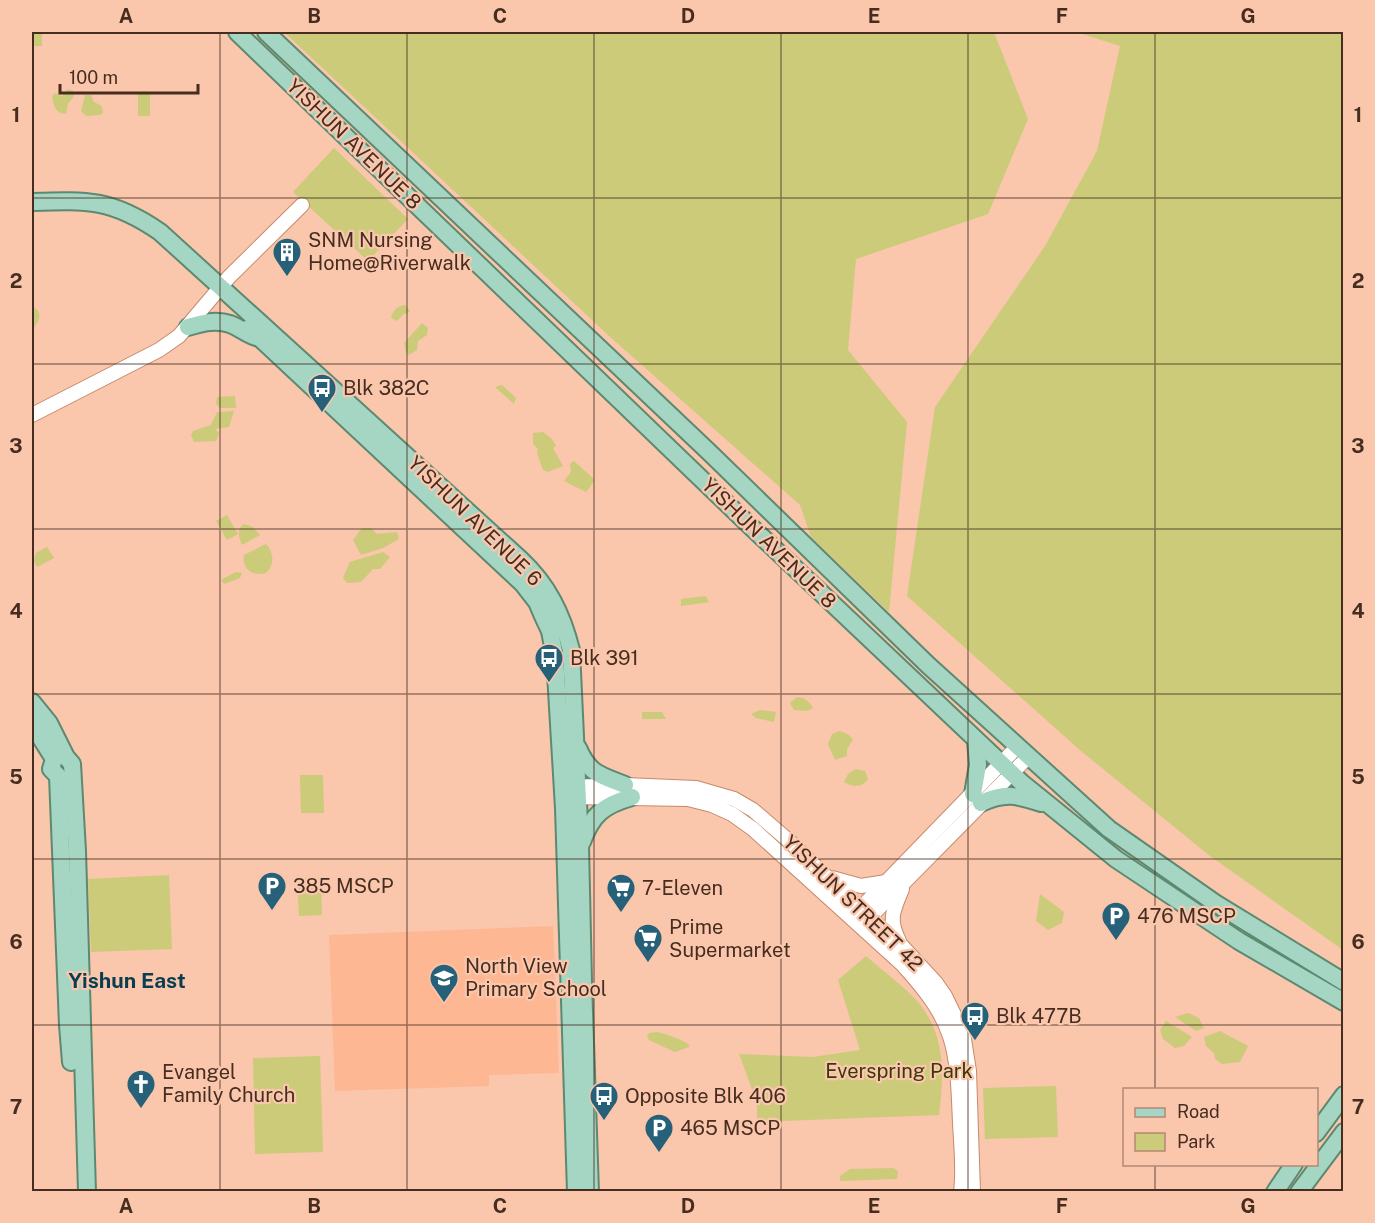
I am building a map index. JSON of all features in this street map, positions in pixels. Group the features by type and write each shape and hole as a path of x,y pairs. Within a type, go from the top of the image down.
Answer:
{"main road":[{"name":"YISHUN AVENUE 8","path":"237,32 753,530 1006,768 1116,859 1239,941 1344,1002"},
{"name":"YISHUN AVENUE 8","path":"266,32 709,452 928,665 1109,829 1215,903 1344,982"},
{"name":"YISHUN AVENUE 6","path":"32,202 82,201 103,204 141,219 160,232 260,339 532,571 551,596 571,651 575,738 570,792 576,1191"},
{"name":"YISHUN AVENUE 6","path":"32,213 81,212 103,216 136,227 153,239 216,291 382,443 523,584 537,602 550,631 555,657 570,792 580,845 590,1191"},
{"path":"188,327 207,322 219,322 229,324 260,339"},
{"path":"32,702 50,723 62,766 77,851 76,1191"},
{"path":"32,724 62,766"},
{"path":"575,738 584,762 592,772 628,791 603,809 588,825 580,845"},
{"path":"976,740 977,798 1011,795 1050,806"},
{"path":"78,1087 87,1191"},
{"path":"1318,1131 1344,1095"},
{"path":"1299,1191 1344,1132"},
{"path":"1275,1191 1293,1166"}],"street":[{"path":"32,415 159,350 188,327 216,291 302,205"},
{"path":"860,918 905,881 977,798 1022,752"},
{"name":"YISHUN STREET 42","path":"570,792 696,788 734,799 753,810 827,877 860,918 921,985 940,1011 950,1033 959,1072 962,1191"},
{"name":"YISHUN STREET 42","path":"628,791 688,799 712,805 732,814 860,918 901,945 936,983 963,1033 969,1071 974,1191"},
{"path":"860,918 886,882 977,798"},
{"path":"827,877 861,886 886,882"},
{"path":"901,945 892,924 892,916 905,881"}],"shaded area":[{"name":"North View Primary School","path":"553,926 559,1073 489,1075 489,1086 335,1091 329,935"}],"green space":[{"path":"32,32 42,32 42,46 32,46"},
{"path":"284,32 994,32 1028,119 988,214 856,259 848,350 907,422 889,612 811,537 800,505 608,335"},
{"path":"1076,32 1343,32 1343,950 1210,856 1081,751 907,596 935,407 1045,246 1097,151 1120,46"},
{"path":"68,89 74,91 74,96 68,104 66,114 63,114 56,108 52,96 55,93 62,96"},
{"path":"138,93 150,94 150,116 138,116"},
{"path":"85,95 91,95 94,102 102,106 103,113 86,116 81,111"},
{"path":"334,148 408,219 368,261 293,192"},
{"path":"405,305 410,311 407,314 405,313 397,321 391,318 396,309"},
{"path":"32,306 38,311 39,317 32,330"},
{"path":"422,323 428,328 427,335 418,341 417,350 409,355 404,343"},
{"path":"502,385 516,398 514,404 495,387"},
{"path":"235,396 236,408 220,408 216,404 217,397"},
{"path":"234,411 229,427 215,429 219,433 216,441 194,442 191,435 193,431 211,425 217,412"},
{"path":"543,432 552,439 556,446 553,448 563,466 548,472 543,470 537,453 538,449 533,444 533,433"},
{"path":"574,461 595,480 586,492 564,481 571,472 570,464"},
{"path":"227,515 238,534 227,540 216,521"},
{"path":"244,524 253,527 260,535 242,545 239,531"},
{"path":"362,528 371,528 377,534 397,532 399,539 383,548 361,555 353,540"},
{"path":"266,544 272,555 271,566 266,573 252,573 246,568 244,555"},
{"path":"47,547 54,558 37,567 34,561 36,553"},
{"path":"383,552 390,557 380,569 373,569 361,582 347,583 343,578 350,562"},
{"path":"236,572 242,573 240,578 224,584 221,580"},
{"path":"706,596 709,602 681,606 681,599"},
{"path":"797,697 807,700 813,708 807,711 794,710 790,703"},
{"path":"760,710 776,712 774,722 756,718 751,714"},
{"path":"642,712 662,712 666,719 642,719"},
{"path":"840,731 849,735 853,740 847,749 847,756 835,760 828,744 832,734"},
{"path":"856,769 865,771 868,779 866,782 857,786 844,782 848,774"},
{"path":"300,775 323,775 324,813 301,813"},
{"path":"169,875 172,949 91,952 88,879"},
{"path":"297,878 321,878 322,915 299,916"},
{"path":"1040,894 1064,912 1062,923 1048,930 1036,921"},
{"name":"Everspring Park","path":"866,956 914,997 928,1016 934,1029 939,1043 942,1071 939,1115 757,1122 757,1103 739,1054 813,1057 860,1050 838,980"},
{"path":"1188,1013 1199,1018 1204,1028 1196,1031 1175,1017"},
{"path":"1166,1021 1192,1037 1184,1046 1175,1048 1163,1039 1160,1030"},
{"path":"1220,1031 1248,1046 1240,1062 1222,1064 1215,1059 1214,1053 1206,1046 1204,1037"},
{"path":"658,1032 683,1041 689,1047 675,1052 649,1040 647,1036 649,1033"},
{"path":"320,1056 323,1152 255,1154 253,1058"},
{"path":"1056,1086 1058,1137 985,1139 983,1088"},
{"path":"893,1168 898,1171 897,1179 840,1181 840,1176 850,1169"}],"place":[{"name":"SNM Nursing Home@Riverwalk","path":"287,278"},
{"name":"Blk 382C","path":"322,414"},
{"name":"Blk 391","path":"549,684"},
{"name":"385 MSCP","path":"272,912"},
{"name":"7-Eleven","path":"621,914"},
{"name":"476 MSCP","path":"1116,942"},
{"name":"Prime Supermarket","path":"648,964"},
{"name":"North View Primary School","path":"444,1004"},
{"name":"Blk 477B","path":"975,1042"},
{"name":"Evangel Family Church","path":"141,1110"},
{"name":"Opposite Blk 406","path":"604,1122"},
{"name":"465 MSCP","path":"659,1154"}],"district":[{"name":"Yishun East","path":"127,981"}]}
